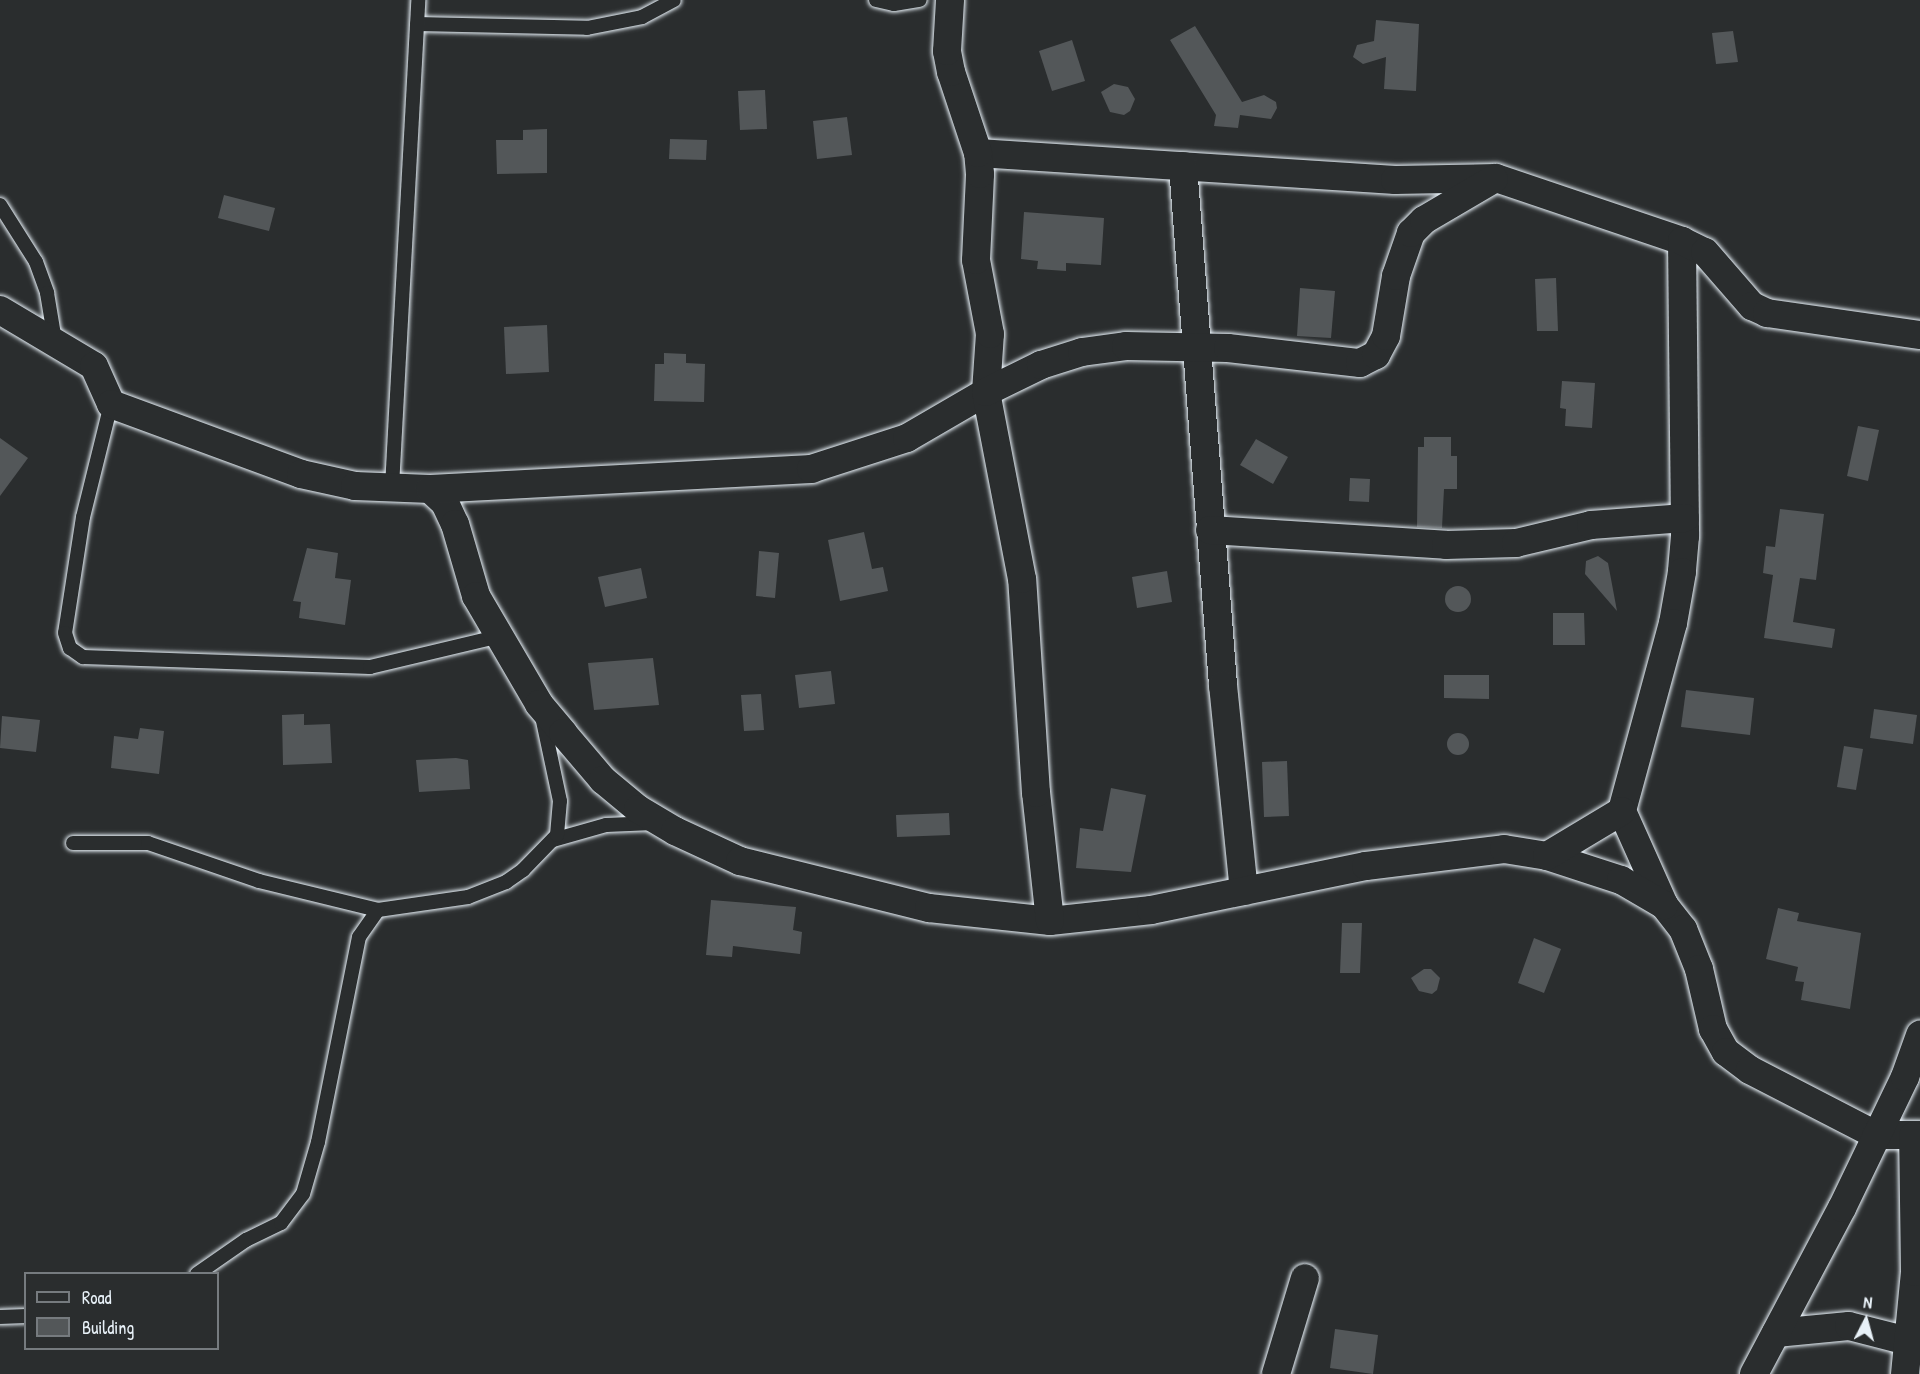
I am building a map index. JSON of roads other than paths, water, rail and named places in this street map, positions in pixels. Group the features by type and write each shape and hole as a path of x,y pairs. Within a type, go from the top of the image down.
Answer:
{"street":[{"path":"950,0 947,51 951,72 978,153 976,260 990,334 986,392 1022,579 1037,803 1050,921"},
{"path":"978,153 1395,180 1496,178 1682,240 1705,252 1752,306 1767,313 1920,335"},
{"path":"1183,166 1200,348 1210,530 1244,891"},
{"path":"0,310 94,366 111,404 301,474 355,486 430,489 811,469 907,438 986,392 1041,365 1082,352 1126,346 1200,348 1360,363 1377,354 1386,336 1396,276 1411,233 1424,220 1496,178"},
{"path":"1682,240 1685,518 1674,623 1623,811 1664,905 1683,929 1699,969 1713,1029 1726,1052 1750,1070 1876,1135 1916,1136 1915,1272 1905,1374"},
{"path":"430,489 445,503 476,596 539,704 603,780 661,823 740,861 852,891 929,908 1050,921 1151,910 1447,854 1504,849 1547,856 1621,880 1664,905"},
{"path":"1210,530 1446,545 1516,543 1591,525 1685,518"},
{"path":"1547,856 1623,811"},
{"path":"1754,1374 1876,1135 1920,1035"},
{"path":"1276,1374 1305,1278"},
{"path":"1776,1333 1849,1326 1908,1341"}],"lane":[{"path":"392,487 418,0"},
{"path":"417,24 587,28 642,17 674,0"},
{"path":"876,0 894,4 920,0"},
{"path":"0,205 36,262 47,293 55,341"},
{"path":"111,404 83,517 65,633 70,648 83,657 370,667 500,636"},
{"path":"73,843 148,843 259,881 378,910 468,897 506,882 553,840 559,826 560,801 539,704"},
{"path":"553,840 606,825 661,823"},
{"path":"200,1272 246,1239 281,1223 303,1194 318,1142 359,937 378,910"},
{"path":"0,1317 24,1316"}]}
